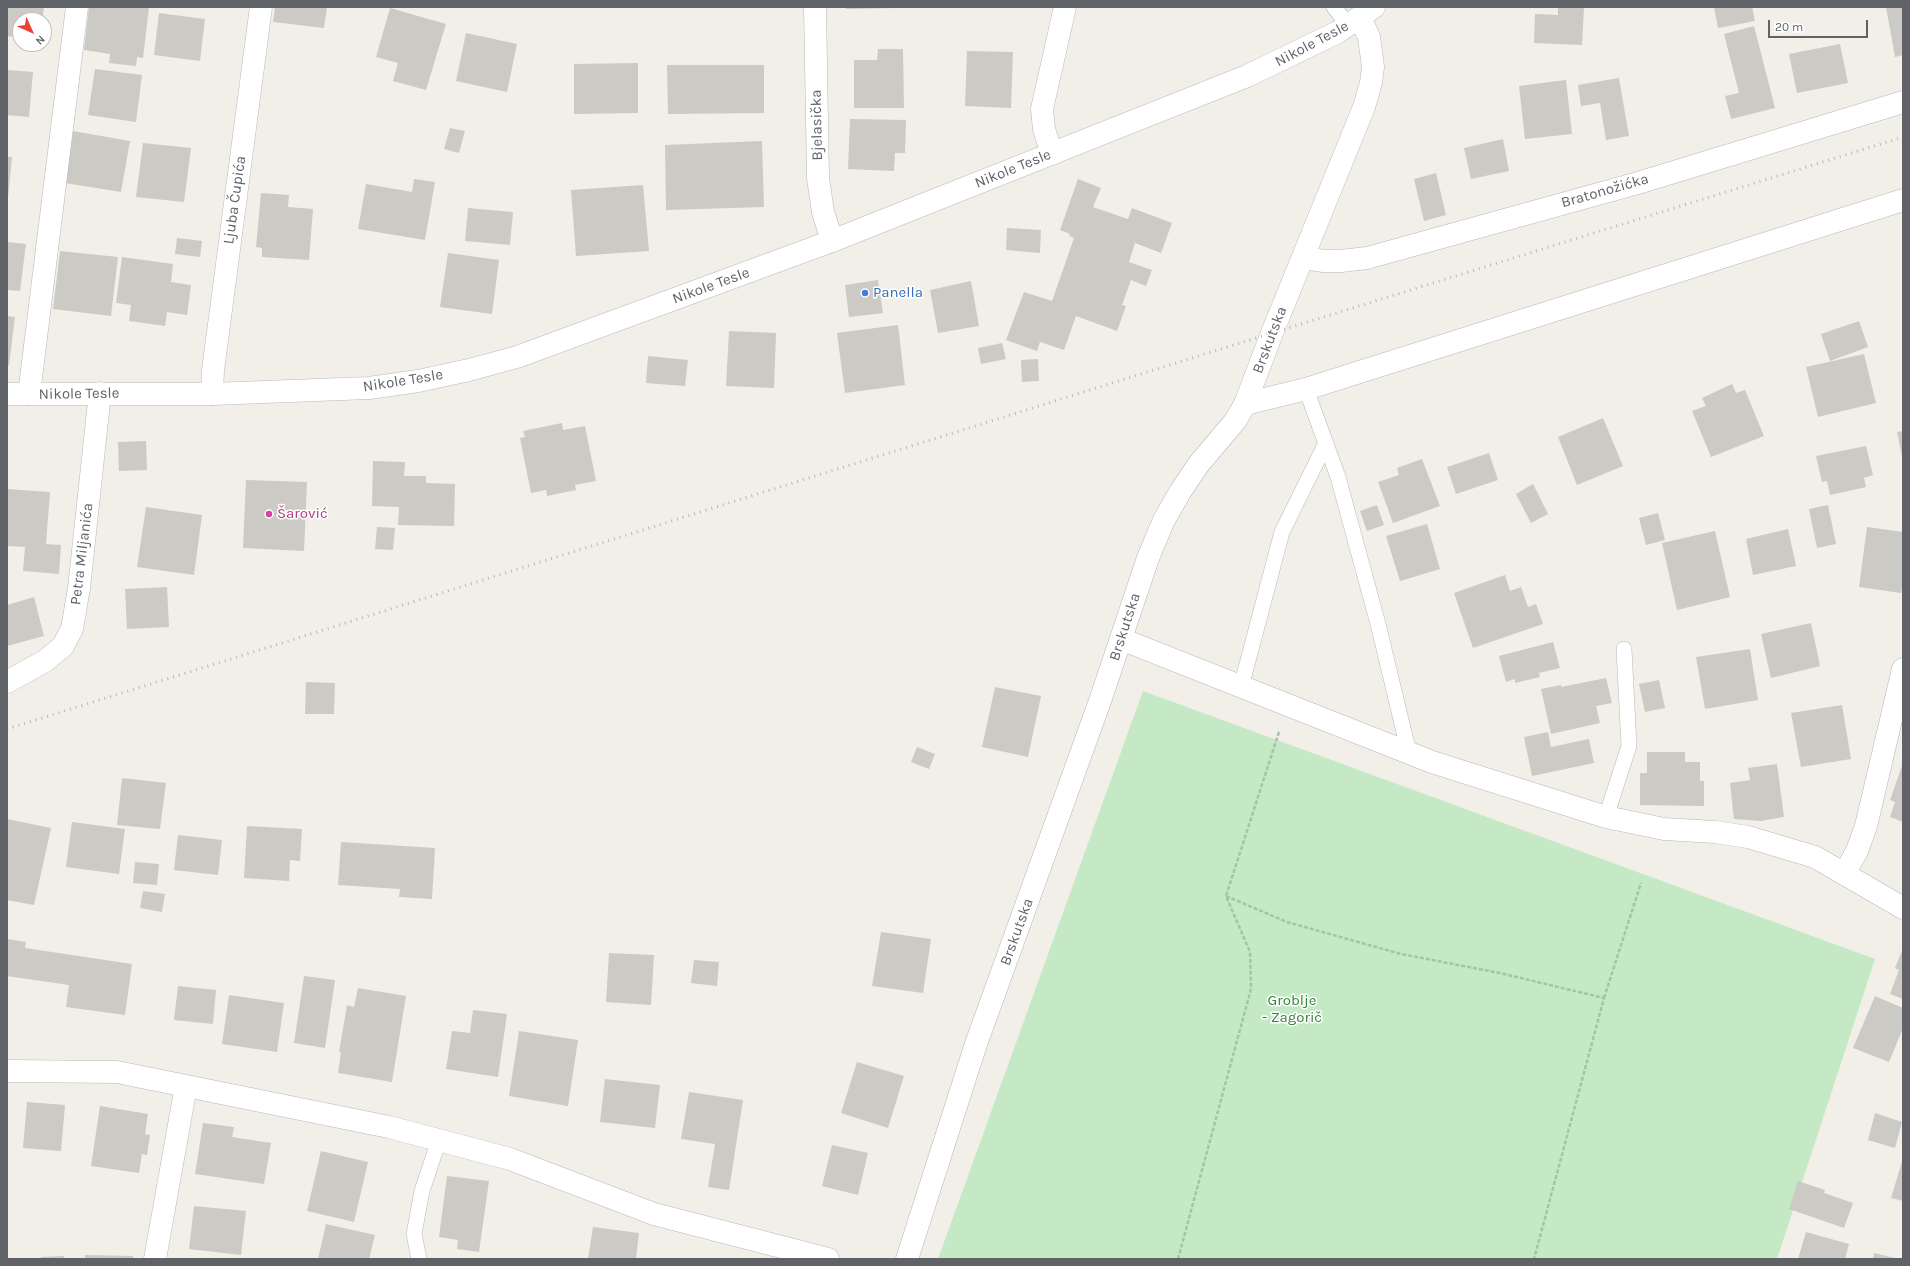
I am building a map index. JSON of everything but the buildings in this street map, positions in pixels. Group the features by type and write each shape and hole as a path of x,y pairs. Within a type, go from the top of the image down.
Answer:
{"street":[{"path":"30,394 77,7"},
{"name":"Ljuba Čupića","path":"212,394 213,370 261,7"},
{"name":"Bjelasička","path":"815,7 818,178 823,212 832,241"},
{"path":"1052,154 1044,129 1042,109 1065,7"},
{"name":"Nikole Tesle","path":"7,394 212,394 369,388 418,381 469,370 568,339 832,241 1052,154 1247,76 1313,46 1361,17"},
{"name":"Brskutska","path":"906,1259 976,1044 1046,854 1148,558 1164,520 1198,465 1236,420 1245,404 1272,333 1364,107 1372,83 1372,52 1365,25 1361,17"},
{"name":"Bratonožićka","path":"1303,258 1341,262 1367,258 1638,182 1903,102"},
{"path":"1245,404 1306,389 1903,200"},
{"name":"Petra Miljanića","path":"7,682 45,662 63,646 72,629 79,588 100,393"},
{"path":"1121,639 1432,762 1606,817 1664,829 1715,832 1748,837 1815,857 1903,908"},
{"path":"1844,874 1857,851 1866,826 1903,668"},
{"path":"7,1071 117,1072 389,1127 510,1159 654,1214 828,1259"},
{"path":"155,1259 186,1086"}],"lane":[{"path":"1334,7 1361,17"},
{"path":"1306,389 1338,477 1378,624 1409,753"},
{"path":"1241,687 1282,532 1326,443"},
{"path":"1606,817 1629,746 1624,649"},
{"path":"419,1259 414,1234 422,1191 439,1140"}],"path":[{"path":"1178,1259 1251,989 1250,952 1226,896 1280,728"},
{"path":"1534,1259 1604,998 1641,883"},
{"path":"1226,896 1287,922 1401,954 1500,973 1604,998"}],"green space":[{"name":"Groblje - Zagorič","path":"1143,691 1875,959 1777,1259 938,1259"}],"railway":[{"path":"7,729 1903,137"}],"place":[{"name":"Panella","path":"865,293"},
{"name":"Šarović","path":"269,514"}]}
